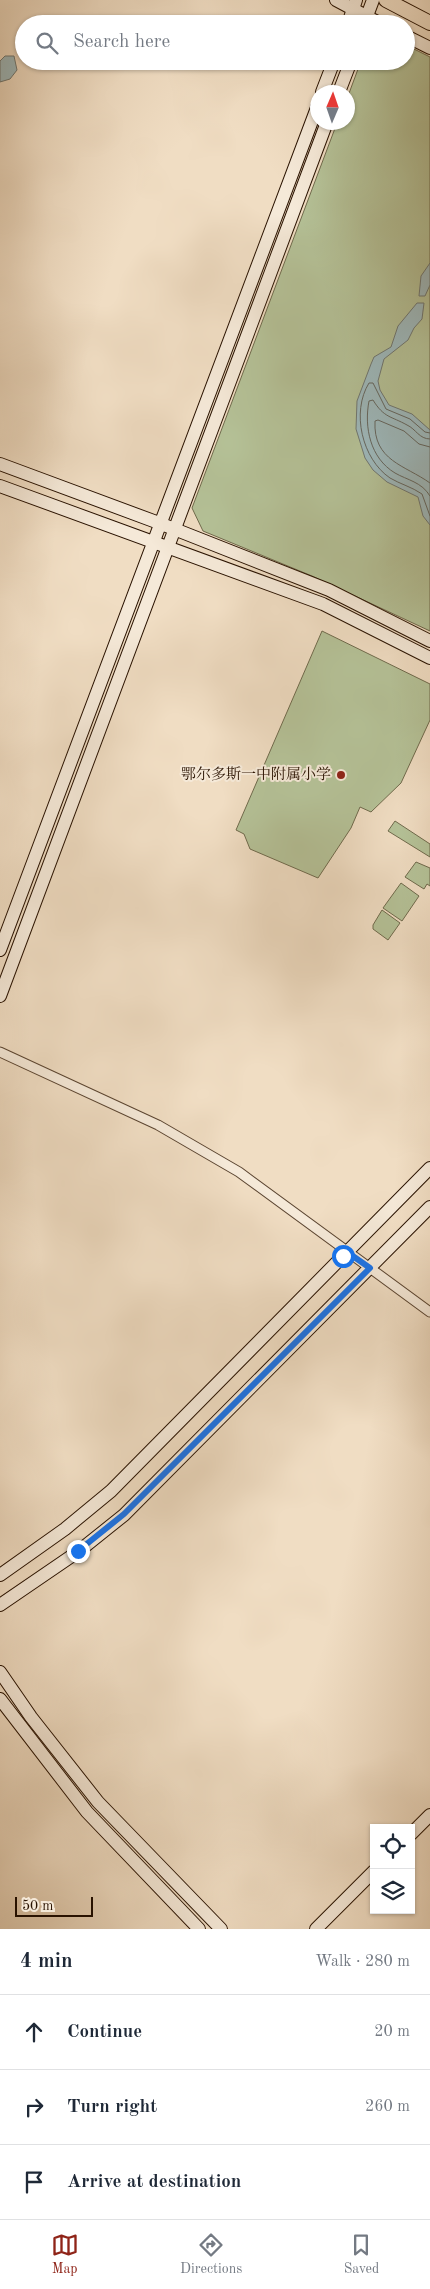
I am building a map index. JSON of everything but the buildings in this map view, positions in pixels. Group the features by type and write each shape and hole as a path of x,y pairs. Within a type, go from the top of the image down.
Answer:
{"main road":[{"path":"386,0 415,15"},
{"path":"415,15 430,23"}],"street":[{"path":"336,0 355,4 363,15"},
{"path":"368,15 373,0"},
{"path":"415,40 430,48"},
{"path":"325,85 331,70"},
{"path":"342,85 348,70"},
{"path":"0,950 310,125"},
{"path":"0,996 325,130"},
{"path":"0,464 159,523 329,590 430,641"},
{"path":"0,486 153,540 323,604 430,658"},
{"path":"0,1052 158,1125 238,1172 430,1312"},
{"path":"0,1574 65,1530 110,1491 430,1168"},
{"path":"0,1605 78,1551 124,1514 430,1207"},
{"path":"0,1672 31,1717 98,1802 221,1929"},
{"path":"0,1699 86,1812 199,1929"},
{"path":"415,1830 430,1816"},
{"path":"316,1929 370,1875"}],"green space":[{"path":"415,50 430,57 430,631 312,576 203,531 192,508 334,130 355,130 355,85 352,85 358,70 415,70"},
{"path":"322,631 430,684 430,720 401,783 371,812 360,807 351,828 318,878 250,849 244,834 236,830"},
{"path":"395,821 430,844 430,857 388,831"},
{"path":"416,862 430,868 430,886 427,884 424,889 405,877"},
{"path":"401,883 419,896 402,921 383,908"},
{"path":"382,910 400,923 388,940 373,929 373,925"}],"water":[{"path":"5,56 14,56 15,70 17,70 10,79 0,82 0,61"},
{"path":"430,263 430,285 425,296 419,296 421,276"},
{"path":"417,303 424,303 422,319 414,328 408,340 384,359 378,381 380,390 389,405 412,414 430,430 430,525 423,516 418,497 387,482 373,470 365,458 356,429 357,401 374,357 391,347 398,326"}],"place":[{"name":"鄂尔多斯一中附属小学","path":"341,775"}],"route":[{"path":"78,1551 124,1514 370,1268 347,1252 343,1256"}]}
